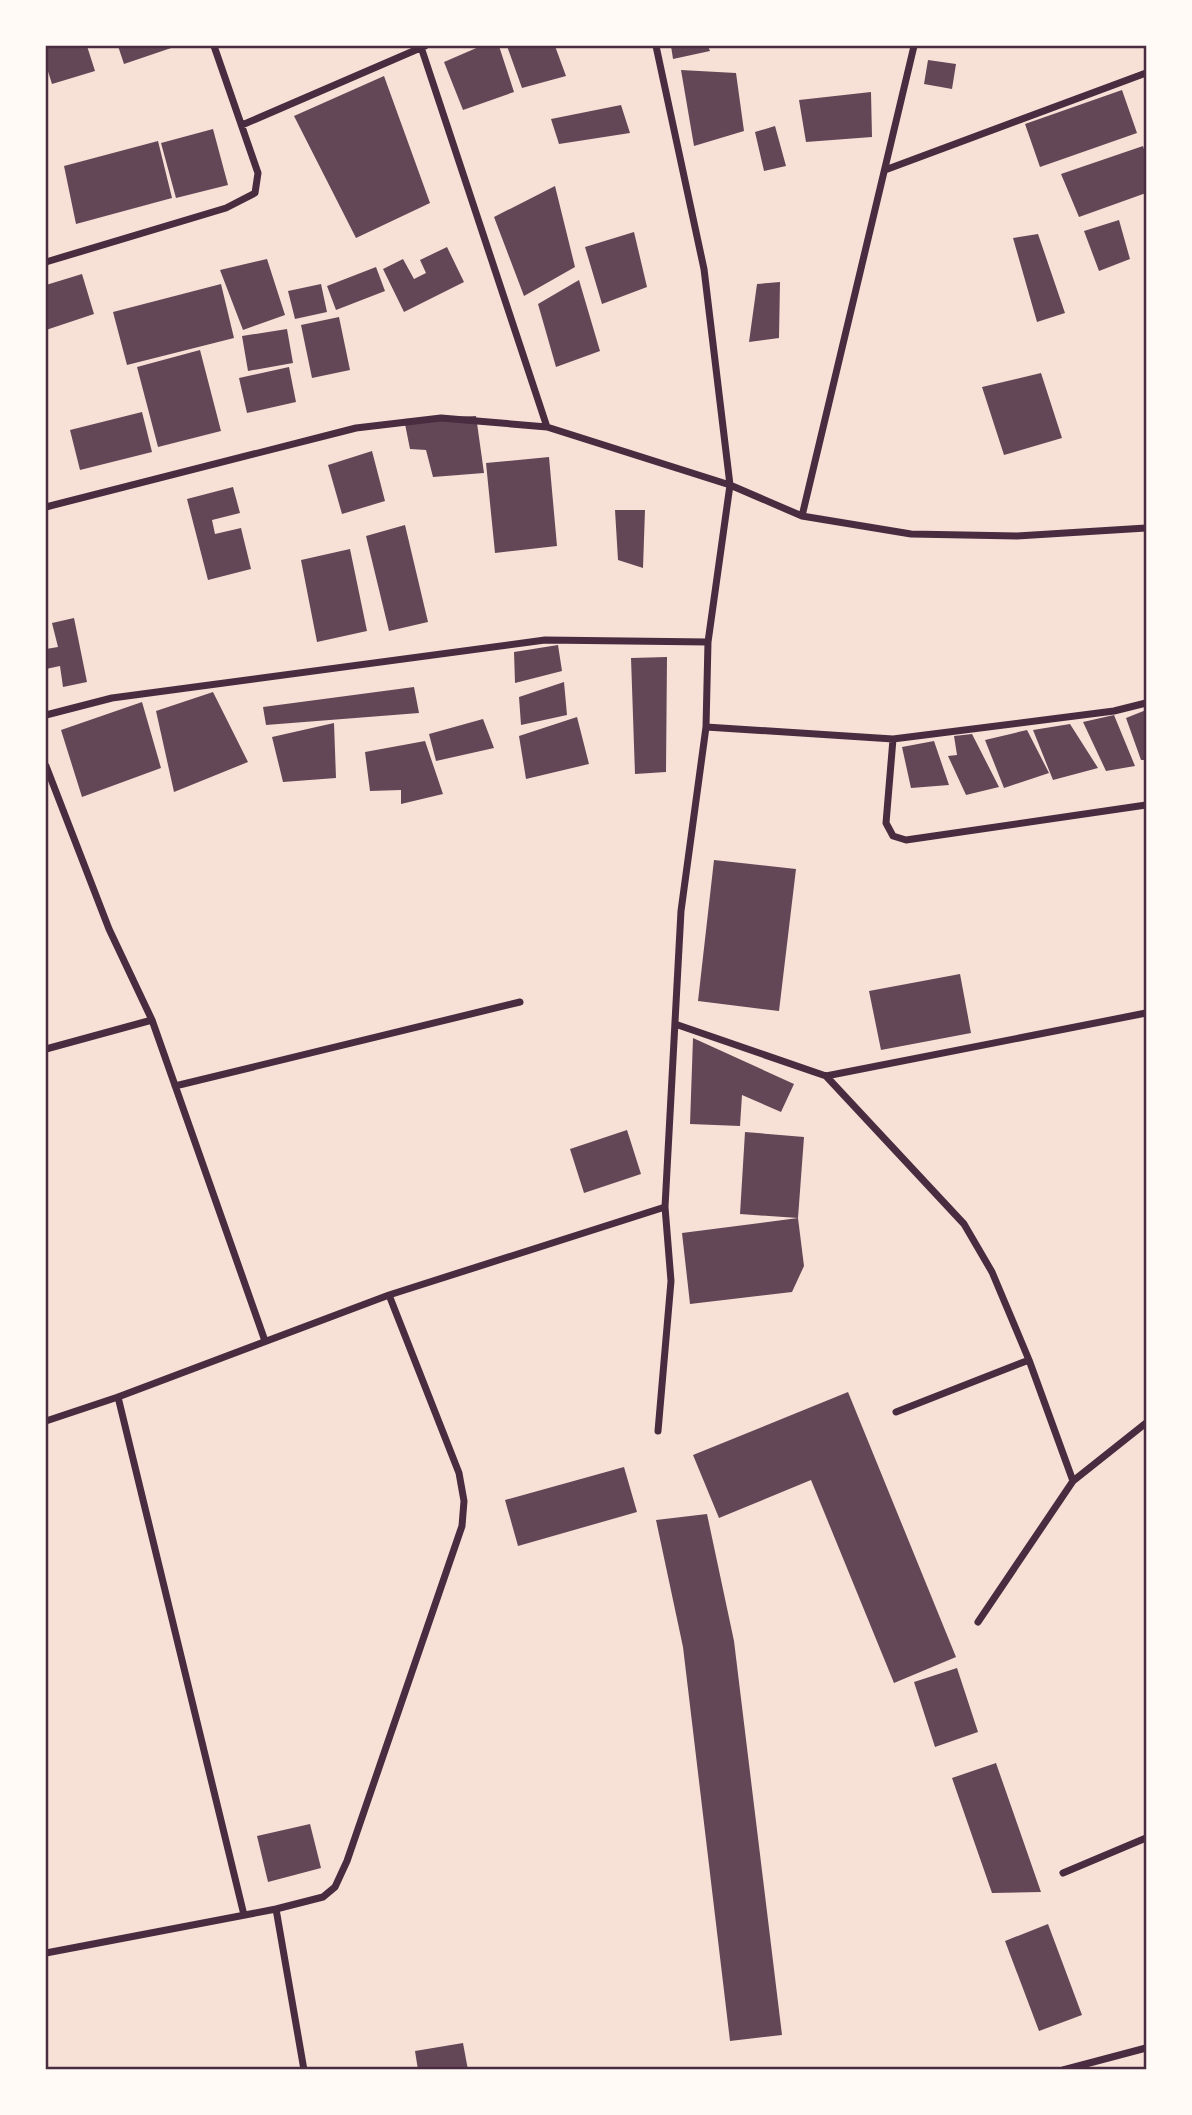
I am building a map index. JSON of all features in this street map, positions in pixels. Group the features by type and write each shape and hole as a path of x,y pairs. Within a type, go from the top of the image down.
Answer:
{"street":[{"path":"46,262 226,208 255,193 258,173 214,46"},
{"path":"242,125 423,46 547,426"},
{"path":"656,46 704,269 730,485 708,642 706,727 681,911 665,1207 671,1281 658,1431"},
{"path":"802,516 914,46"},
{"path":"884,170 1146,74"},
{"path":"46,507 356,428 441,418 547,426 730,485 802,516 911,534 1017,536 1146,527"},
{"path":"46,715 113,698 545,640 708,642"},
{"path":"706,727 893,738 1114,711 1146,703"},
{"path":"893,738 886,823 893,836 906,840 1146,805"},
{"path":"46,766 109,929 152,1020 265,1341"},
{"path":"175,1086 520,1002"},
{"path":"826,1076 1146,1013"},
{"path":"46,1049 152,1020"},
{"path":"675,1024 826,1076 964,1224 992,1272 1029,1360 1073,1481"},
{"path":"46,1421 118,1397 388,1295 665,1207"},
{"path":"46,1953 276,1909 323,1897 335,1886 352,1848 462,1526 464,1502 459,1473 388,1295"},
{"path":"896,1412 1029,1360"},
{"path":"118,1397 244,1915"},
{"path":"978,1622 1073,1481 1146,1423"},
{"path":"1063,1873 1146,1838"},
{"path":"276,1909 303,2070"},
{"path":"1063,2070 1146,2048"}],"building":[{"path":"46,46 87,46 95,71 52,84 46,65"},
{"path":"118,46 177,46 124,64"},
{"path":"481,46 499,46 514,92 463,110 444,62"},
{"path":"507,46 555,46 566,76 522,88"},
{"path":"671,46 708,46 710,51 673,59"},
{"path":"928,60 956,64 952,89 924,84"},
{"path":"681,70 736,73 744,131 694,146"},
{"path":"384,76 430,203 356,238 294,116"},
{"path":"1122,90 1137,133 1040,167 1025,124"},
{"path":"871,92 872,137 806,142 799,100"},
{"path":"621,105 630,133 559,144 551,119"},
{"path":"775,126 786,166 764,171 755,132"},
{"path":"213,129 228,185 176,198 161,143"},
{"path":"158,141 172,198 76,224 64,166"},
{"path":"1143,146 1146,155 1146,193 1079,217 1061,174"},
{"path":"555,186 575,267 524,296 494,217"},
{"path":"1119,220 1130,259 1099,271 1084,231"},
{"path":"634,232 647,287 602,304 585,247"},
{"path":"1038,234 1065,313 1037,322 1013,238"},
{"path":"447,247 464,282 404,312 383,269 403,259 414,279 426,273 420,260"},
{"path":"267,259 285,315 243,330 220,270"},
{"path":"376,267 385,291 336,310 327,286"},
{"path":"82,274 94,314 46,330 46,285"},
{"path":"579,280 600,351 556,367 538,304"},
{"path":"780,282 779,338 749,342 757,284"},
{"path":"221,284 234,338 127,365 113,312"},
{"path":"321,284 327,312 295,319 288,291"},
{"path":"339,317 350,370 312,378 301,325"},
{"path":"287,329 293,363 248,371 242,336"},
{"path":"200,350 221,431 158,447 137,367"},
{"path":"289,367 296,402 247,413 239,378"},
{"path":"1041,373 1062,438 1004,455 982,387"},
{"path":"142,412 152,452 80,470 70,430"},
{"path":"476,416 484,473 433,477 426,450 410,449 404,419"},
{"path":"372,451 385,501 342,514 328,465"},
{"path":"549,457 557,546 495,553 486,463"},
{"path":"233,487 240,513 212,520 215,534 241,528 251,569 208,580 187,499"},
{"path":"615,510 645,510 643,568 618,560"},
{"path":"405,525 428,622 389,631 366,536"},
{"path":"350,549 367,631 317,642 301,560"},
{"path":"74,618 87,682 63,687 60,666 46,669 46,649 58,647 52,623"},
{"path":"558,645 562,671 515,683 514,652"},
{"path":"667,657 666,772 635,774 631,658"},
{"path":"564,682 567,715 521,725 519,697"},
{"path":"414,687 419,713 266,725 263,707"},
{"path":"213,692 248,762 174,792 156,711"},
{"path":"142,702 161,768 82,797 61,730"},
{"path":"1146,710 1146,760 1141,760 1126,718"},
{"path":"1114,715 1135,766 1106,771 1083,722"},
{"path":"577,717 589,764 526,779 519,736"},
{"path":"483,719 494,748 436,761 429,734"},
{"path":"334,723 336,778 283,782 272,737"},
{"path":"1070,724 1098,768 1053,780 1033,730"},
{"path":"1027,730 1049,773 1004,788 985,740"},
{"path":"972,734 999,787 966,795 948,756 957,755 954,736"},
{"path":"425,741 443,794 401,804 401,790 370,791 365,752"},
{"path":"934,741 949,785 911,788 902,747"},
{"path":"714,860 796,869 779,1011 698,1001"},
{"path":"960,974 971,1033 881,1050 869,991"},
{"path":"693,1038 794,1084 781,1112 742,1095 740,1126 690,1124"},
{"path":"627,1130 641,1174 584,1193 570,1149"},
{"path":"745,1132 804,1137 798,1218 740,1214"},
{"path":"798,1218 804,1266 792,1292 690,1304 682,1233"},
{"path":"848,1392 956,1657 894,1683 811,1480 719,1518 693,1455"},
{"path":"624,1467 637,1512 518,1546 505,1500"},
{"path":"707,1514 734,1641 782,2035 730,2041 683,1647 656,1520"},
{"path":"957,1668 978,1732 935,1747 914,1682"},
{"path":"996,1763 1041,1892 992,1893 952,1778"},
{"path":"310,1824 321,1868 268,1882 257,1836"},
{"path":"1048,1924 1082,2015 1039,2031 1005,1941"},
{"path":"463,2043 468,2070 418,2070 415,2051"}]}
